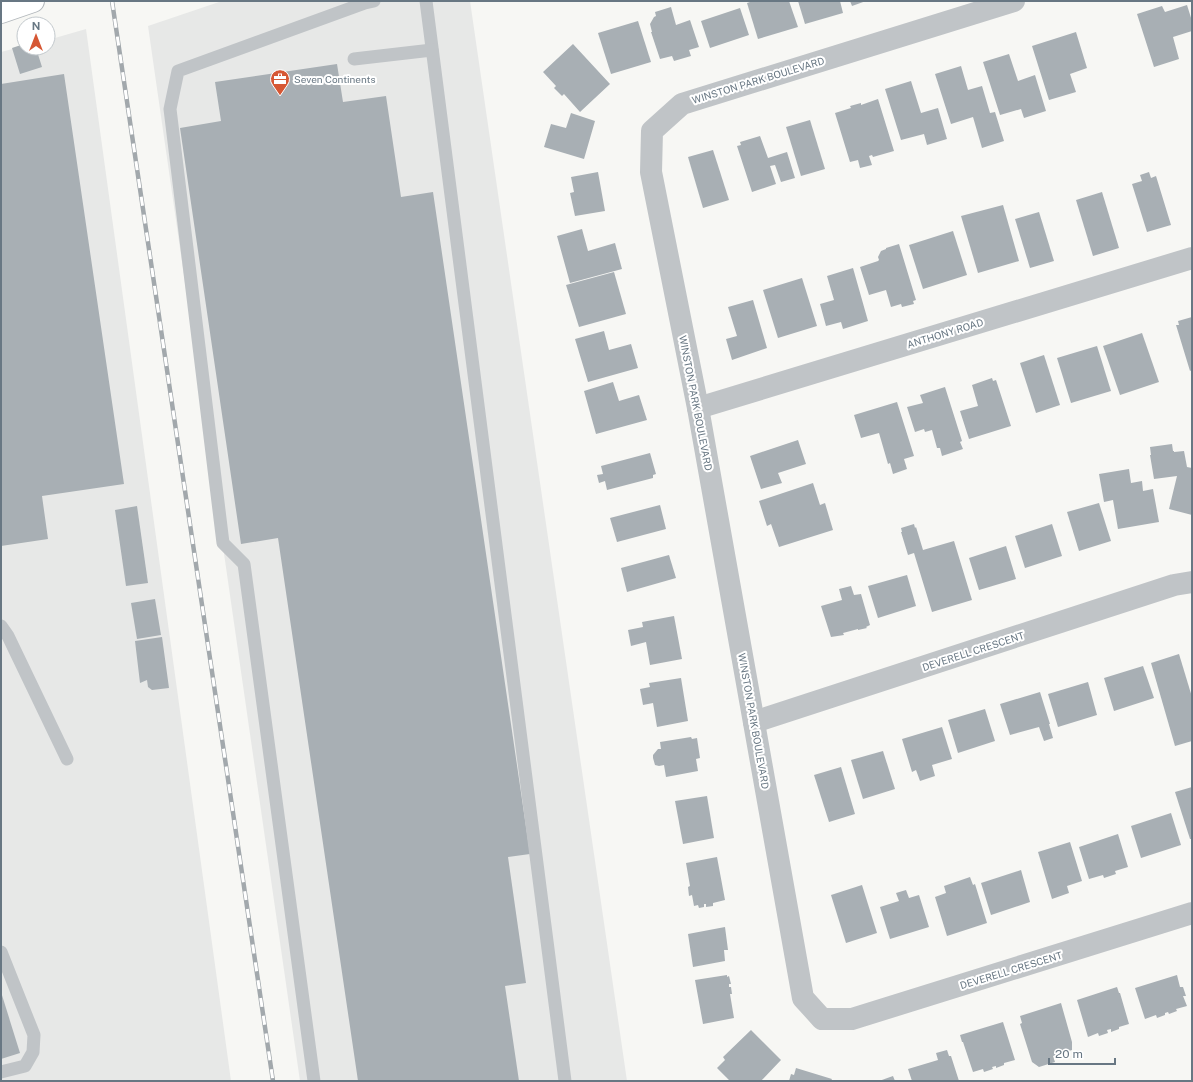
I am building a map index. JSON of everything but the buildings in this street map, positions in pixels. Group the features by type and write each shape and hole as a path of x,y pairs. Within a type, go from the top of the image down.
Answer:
{"main road":[{"path":"1,12 33,1"}],"street":[{"name":"WINSTON PARK BOULEVARD","path":"852,1020 822,1020 803,998 698,408 650,172 652,131 682,104 1014,1"},
{"name":"ANTHONY ROAD","path":"698,408 1192,258"},
{"name":"DEVERELL CRESCENT","path":"754,722 1174,585 1192,582"},
{"name":"DEVERELL CRESCENT","path":"852,1020 1192,913"}],"lane":[{"path":"314,1081 244,564 223,543 170,109 178,71 374,1"},
{"path":"426,1 565,1081"},
{"path":"354,59 432,50"},
{"path":"1,626 8,636 67,760"},
{"path":"1,952 34,1035 33,1052 25,1066 1,1072"}],"shaded area":[{"path":"222,1 470,1 627,1081 300,1081 148,26"},
{"path":"86,29 231,1081 1,1081 1,52 16,48 16,56 56,56 56,38"}],"railway":[{"path":"112,1 273,1081"}],"place":[{"name":"Seven Continents","path":"280,96"}]}
